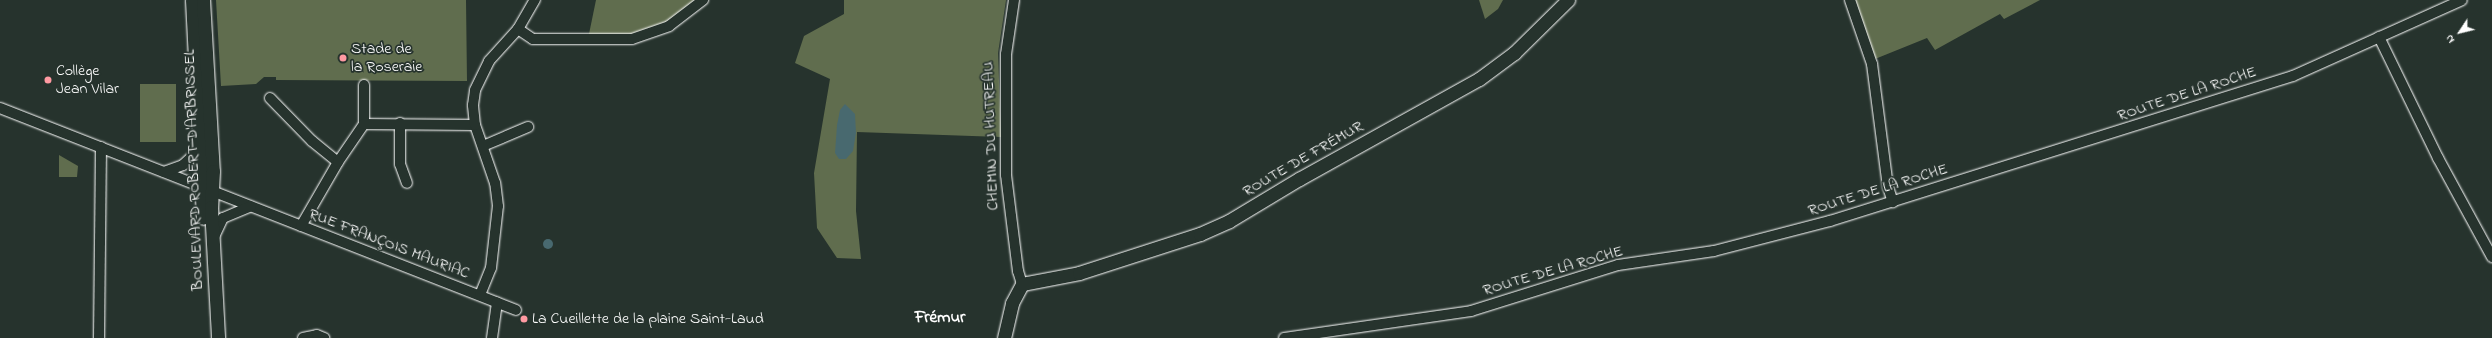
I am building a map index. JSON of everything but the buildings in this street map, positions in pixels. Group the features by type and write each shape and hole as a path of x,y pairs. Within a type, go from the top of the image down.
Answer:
{"street":[{"name":"BOULEVARD ROBERT D'ARBRISSEL","path":"192,0 200,149 207,188 213,241 218,338"},
{"name":"BOULEVARD ROBERT D'ARBRISSEL","path":"203,0 213,171 207,188 209,338"},
{"path":"480,295 491,268 498,206 495,183 475,125 473,105 480,76 489,61 518,29 535,0"},
{"path":"518,29 533,38 632,39 668,26 704,0"},
{"name":"CHEMIN DU HUTREAU","path":"1014,0 1006,54 1006,175 1018,271 1022,284"},
{"name":"ROUTE DE FRÉMUR","path":"1022,284 1080,273 1200,234 1229,221 1299,179 1479,79 1514,53 1568,0"},
{"path":"1850,0 1872,64 1888,187 1894,202"},
{"name":"ROUTE DE LA ROCHE","path":"1284,338 1471,311 1618,265 1714,251 1894,202 2293,76 2462,0"},
{"path":"2380,37 2438,158 2492,257"},
{"path":"301,226 338,162 364,124 364,85"},
{"path":"270,98 312,141 338,162"},
{"name":"RUE FRANÇOIS MAURIAC","path":"0,108 516,310"},
{"path":"364,124 400,123 475,125"},
{"path":"400,123 400,164 407,183"},
{"path":"483,146 528,127"},
{"path":"99,338 101,147"},
{"path":"164,172 183,165 200,149"},
{"path":"213,241 223,218 252,206"},
{"path":"1004,338 1012,304 1022,284"},
{"path":"492,338 497,302"},
{"path":"303,338 317,335 324,338"}],"green space":[{"name":"Stade de la Roseraie","path":"216,0 466,0 467,81 276,80 276,77 264,77 256,84 221,86"},
{"path":"596,0 697,0 668,21 632,35 589,34"},
{"path":"844,0 1006,0 998,53 1001,137 857,132 856,211 861,259 837,258 817,228 814,173 830,79 795,63 804,36 844,14"},
{"path":"1479,0 1503,0 1498,9 1485,19"},
{"path":"1854,0 2040,0 2004,19 2000,14 1935,50 1927,38 1875,59"},
{"path":"140,84 176,84 176,142 140,142"},
{"path":"59,155 78,166 77,177 59,177"}],"water":[{"path":"845,104 855,114 856,133 853,151 846,159 839,159 835,153 837,125 840,110"},
{"path":"546,239 550,239 552,240 552,248 546,249 543,246 543,242"}],"place":[{"name":"Stade de la Roseraie","path":"343,58"},
{"name":"Collège Jean Vilar","path":"48,80"},
{"name":"La Cueillette de la plaine Saint-Laud","path":"524,319"}],"district":[{"name":"Frémur","path":"940,318"}]}
